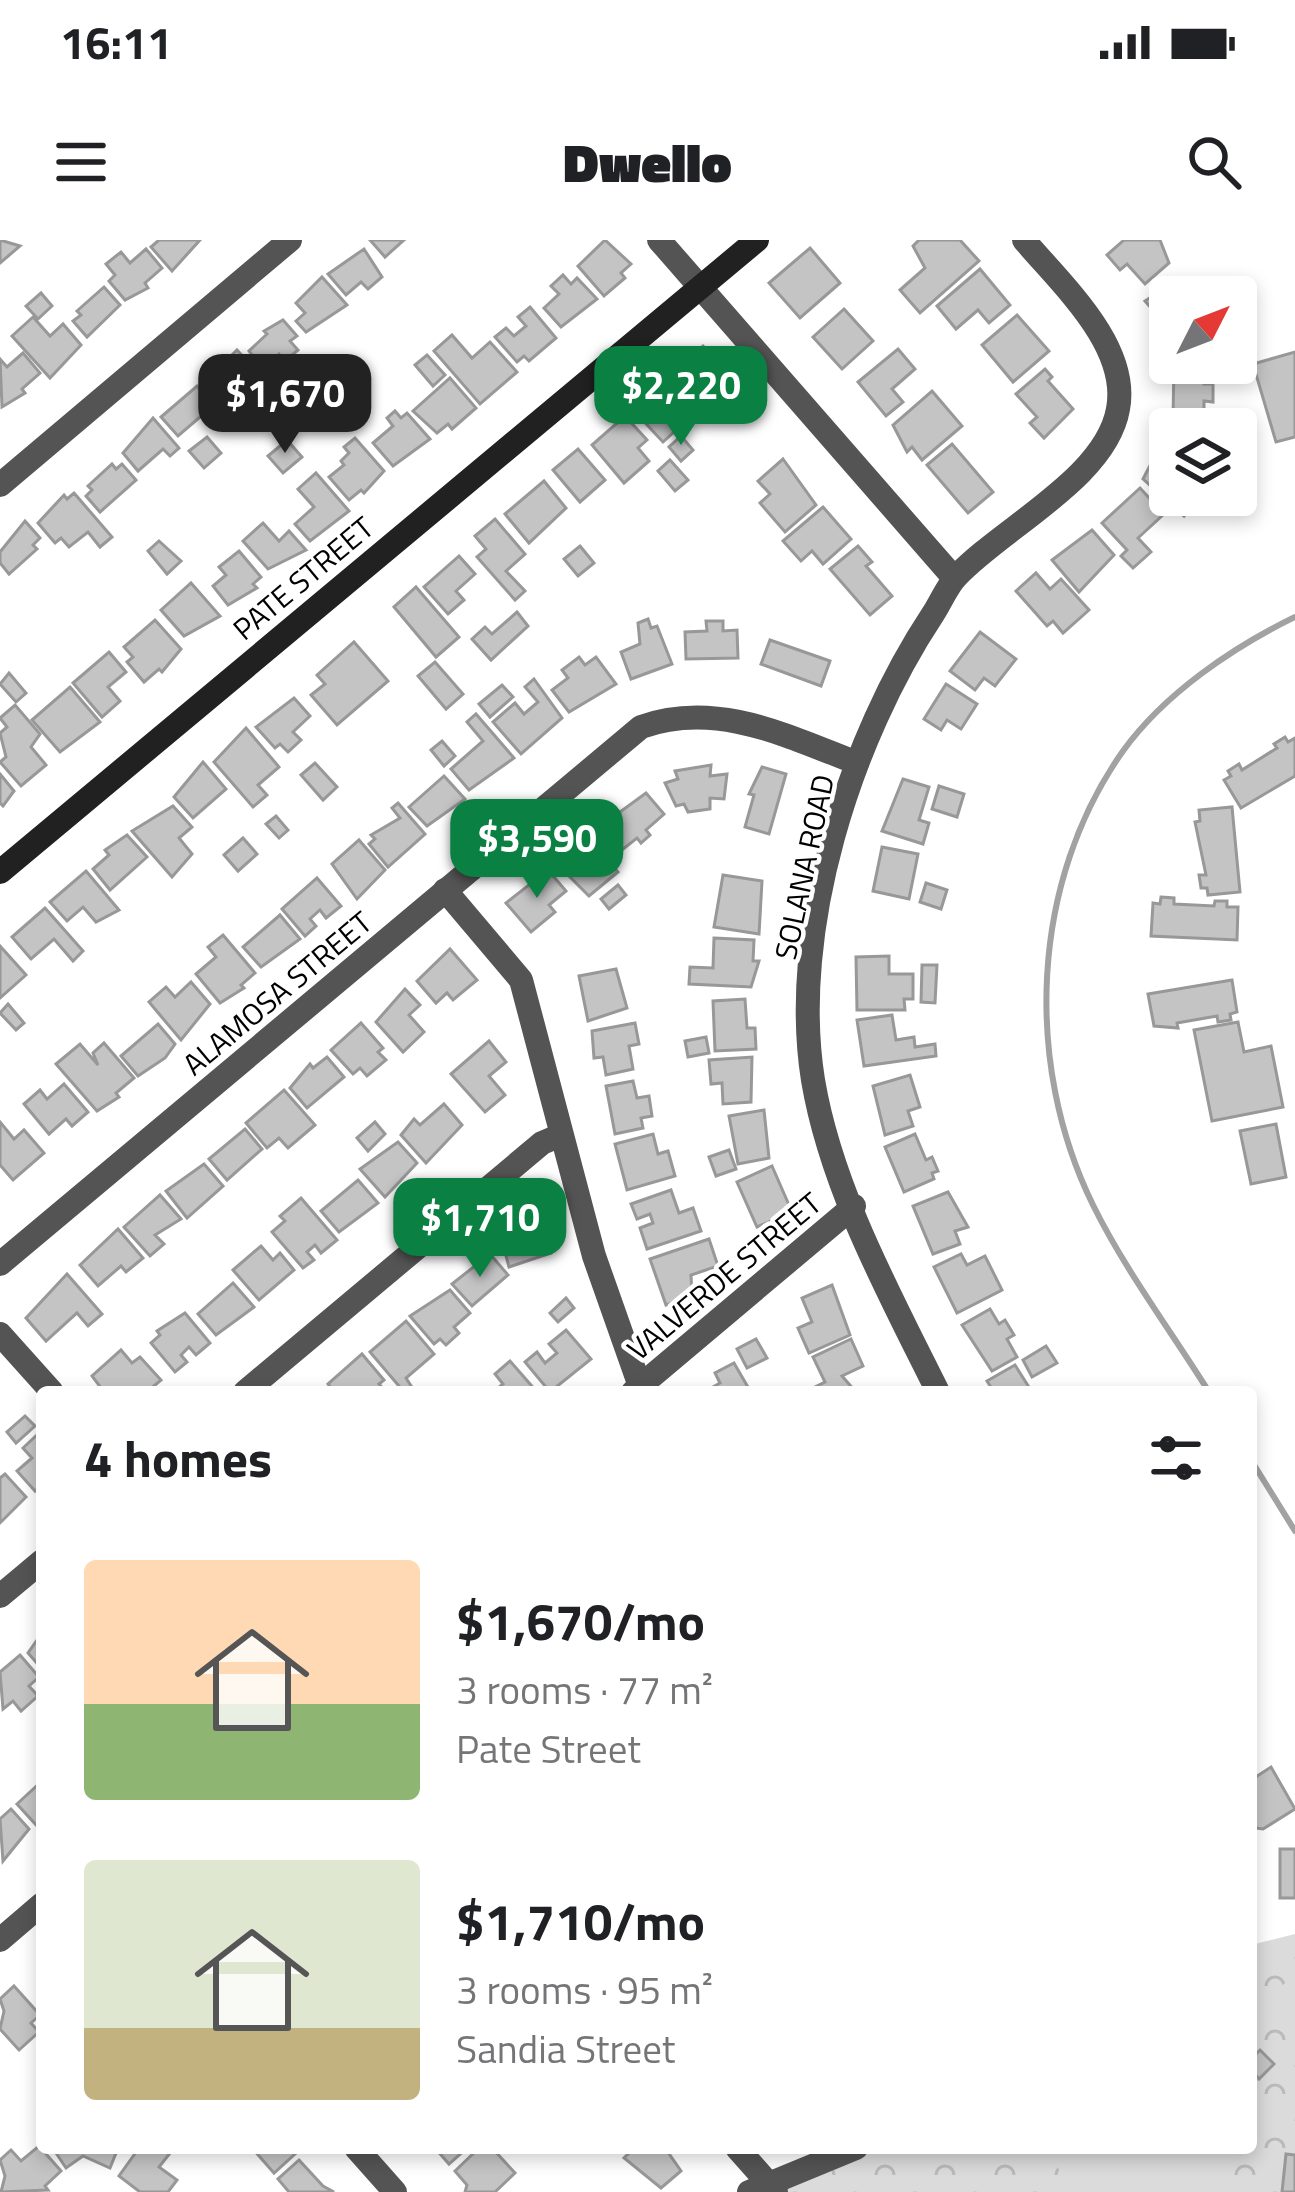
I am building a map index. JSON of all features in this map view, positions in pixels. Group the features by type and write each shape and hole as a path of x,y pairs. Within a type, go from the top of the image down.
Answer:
{"street":[{"path":"0,485 290,240"},
{"path":"659,240 954,578"},
{"name":"PATE STREET","path":"0,872 757,240"},
{"name":"SOLANA ROAD","path":"935,1386 854,1207 818,1105 809,1018 815,939 857,763 886,692 954,578 1088,466 1111,437 1118,408 1116,364 1024,240"},
{"name":"ALAMOSA STREET","path":"0,1264 616,743 660,720 698,715 741,721 857,763"},
{"path":"445,890 521,980 561,1135 637,1386"},
{"path":"252,1386 542,1143 561,1135"},
{"name":"VALVERDE STREET","path":"643,1386 854,1207"},
{"path":"0,1334 47,1386"},
{"path":"0,1596 36,1566"},
{"path":"0,1940 36,1909"},
{"path":"361,2154 394,2192"},
{"path":"741,2154 765,2189 843,2154"}],"green space":[{"path":"1295,1934 1295,2192 776,2192 845,2154 1257,2154 1257,1944"},
{"path":"1295,1978 1295,2043 1269,1992"},
{"path":"1052,2154 1232,2154 1228,2192 1069,2192"}],"building":[{"path":"0,240 20,246 0,263"},
{"path":"159,240 200,240 172,271 151,247"},
{"path":"370,240 404,240 385,257"},
{"path":"605,240 631,264 621,273 625,278 604,296 578,266"},
{"path":"919,240 960,240 979,261 920,313 900,290 925,268 913,246"},
{"path":"1124,240 1160,240 1169,263 1145,284 1127,264 1120,270 1107,255"},
{"path":"810,248 840,283 800,318 769,283"},
{"path":"146,249 162,268 145,283 148,288 125,300 109,281 115,275 106,264 121,252 130,263"},
{"path":"364,249 382,277 368,289 361,282 346,295 328,274"},
{"path":"980,269 1010,305 989,323 978,310 956,329 937,306"},
{"path":"563,275 571,284 577,278 597,299 561,327 544,308 559,294 551,286"},
{"path":"322,277 347,305 306,332 296,321 305,313 296,303"},
{"path":"104,287 120,305 87,337 73,321 81,315 77,311"},
{"path":"41,293 52,306 38,319 26,306"},
{"path":"530,307 556,338 529,361 524,356 517,362 495,337 506,328 514,336 526,326 518,317"},
{"path":"844,309 873,341 842,369 813,337"},
{"path":"1017,315 1049,351 1013,382 982,345"},
{"path":"33,317 50,336 63,324 81,345 50,378 12,336"},
{"path":"283,320 297,336 290,341 298,350 285,361 279,354 267,375 249,351 267,334 264,331"},
{"path":"452,335 472,358 490,342 517,372 480,404 434,351"},
{"path":"703,346 716,361 724,354 748,382 731,396 724,388 709,401 696,386 689,393 671,373"},
{"path":"898,349 915,369 892,389 903,402 886,416 858,382"},
{"path":"237,350 272,387 260,397 253,389 245,397 235,387 221,400 204,383"},
{"path":"1295,352 1295,437 1276,442 1257,363"},
{"path":"23,353 40,373 22,389 25,393 2,407 0,359 7,367"},
{"path":"427,355 445,375 433,386 415,365"},
{"path":"1045,369 1052,377 1048,381 1073,409 1044,438 1030,423 1037,417 1016,394"},
{"path":"450,378 476,408 452,429 448,424 437,433 413,411"},
{"path":"669,382 696,412 663,442 634,411 653,388 657,392"},
{"path":"1174,384 1213,384 1213,402 1204,401 1204,408 1173,408"},
{"path":"197,386 214,405 178,436 161,417"},
{"path":"932,391 962,426 922,460 912,447 907,452 893,425"},
{"path":"395,411 401,418 407,413 430,439 393,466 373,443 393,426 387,418"},
{"path":"625,416 647,440 638,448 649,461 624,483 592,445"},
{"path":"153,418 179,448 170,456 163,449 138,471 123,453"},
{"path":"681,436 693,450 681,461 669,447"},
{"path":"207,437 221,453 204,468 189,451"},
{"path":"355,438 384,471 364,493 361,490 349,500 329,477 344,465 341,461 349,453 344,447"},
{"path":"287,440 302,457 283,473 268,456"},
{"path":"952,444 993,492 968,513 927,465"},
{"path":"578,449 605,480 580,502 553,470"},
{"path":"783,459 816,505 785,532 760,503 770,494 758,481"},
{"path":"670,460 688,480 675,491 658,471"},
{"path":"112,464 116,469 122,464 136,480 100,512 86,496 92,490 88,486"},
{"path":"316,473 349,511 310,541 295,524 314,507 298,489"},
{"path":"544,481 566,508 529,543 505,514"},
{"path":"1140,488 1149,498 1149,516 1162,516 1138,538 1151,552 1133,568 1121,556 1127,550 1102,523"},
{"path":"74,493 112,537 100,547 88,532 69,547 61,538 55,543 38,523 64,495 67,499"},
{"path":"823,507 851,539 823,564 812,551 801,561 783,541"},
{"path":"495,519 525,554 506,571 525,591 515,600 477,557 486,549 475,536"},
{"path":"25,521 40,538 33,545 37,549 9,574 0,563 0,552"},
{"path":"263,523 279,541 289,531 306,550 268,569 243,541"},
{"path":"1092,530 1114,555 1079,592 1052,560"},
{"path":"159,541 181,561 167,574 148,551"},
{"path":"580,546 594,563 578,576 564,559"},
{"path":"858,546 872,562 866,566 892,596 870,615 830,569"},
{"path":"239,551 261,577 253,584 257,588 228,605 213,586 226,575 219,567"},
{"path":"459,556 475,574 456,591 464,600 448,614 424,587"},
{"path":"1036,573 1050,589 1061,579 1089,610 1063,633 1053,621 1047,626 1016,591"},
{"path":"191,583 220,616 184,636 161,610"},
{"path":"416,587 459,637 436,657 394,607"},
{"path":"517,612 528,626 491,660 472,639 485,627 492,634"},
{"path":"648,619 651,628 657,626 672,664 631,679 621,652 640,644 638,623"},
{"path":"155,620 181,649 162,672 159,669 144,682 127,662 133,657 124,647"},
{"path":"706,621 723,621 723,631 737,630 738,658 686,659 685,632 707,631"},
{"path":"980,632 1016,659 995,686 984,678 975,690 950,671"},
{"path":"770,640 830,661 821,686 761,664"},
{"path":"354,642 388,681 337,725 311,695 325,684 317,675"},
{"path":"109,652 126,672 108,687 120,701 102,717 73,683"},
{"path":"579,657 585,665 596,657 616,684 569,712 552,690 568,678 562,670"},
{"path":"435,662 463,694 446,709 418,676"},
{"path":"9,673 26,693 16,702 0,684"},
{"path":"534,679 562,718 521,754 493,722 515,703 524,714 538,702 525,687"},
{"path":"946,684 977,704 961,729 947,720 941,730 924,719"},
{"path":"502,685 513,697 490,717 479,704"},
{"path":"70,687 100,722 60,752 32,720"},
{"path":"294,698 310,716 293,732 301,740 288,752 280,744 275,748 256,727"},
{"path":"15,705 40,734 31,747 46,765 21,786 0,762 6,757 0,733 7,727 0,718"},
{"path":"476,714 514,758 469,790 451,769 483,741 467,722"},
{"path":"246,728 279,767 258,785 267,795 253,807 214,762"},
{"path":"1285,737 1288,742 1295,738 1295,776 1241,808 1224,780 1231,776 1228,771 1239,764 1242,770 1277,748 1274,744"},
{"path":"442,741 455,756 444,766 431,750"},
{"path":"203,762 226,789 193,818 174,797"},
{"path":"315,763 337,787 323,800 301,775"},
{"path":"711,765 710,776 727,774 724,799 710,798 710,809 688,812 684,804 676,806 665,783 678,779 675,771"},
{"path":"762,767 786,774 769,834 745,827 754,795 749,794"},
{"path":"0,774 14,791 3,806 0,803"},
{"path":"444,776 465,799 427,826 409,807"},
{"path":"903,779 929,787 919,820 929,823 923,844 882,831"},
{"path":"939,786 964,794 957,817 932,809"},
{"path":"646,793 664,814 646,830 650,835 641,843 637,838 622,850 602,825"},
{"path":"398,803 425,834 388,867 369,844 375,839 371,835 400,818 392,808"},
{"path":"173,806 192,827 179,838 192,854 172,877 132,831"},
{"path":"1232,807 1240,892 1208,895 1207,888 1201,888 1199,875 1206,875 1195,822 1200,821 1199,810"},
{"path":"276,816 288,830 279,838 266,824"},
{"path":"127,835 147,857 110,890 93,869 109,855 105,850"},
{"path":"596,837 614,858 609,862 618,872 589,896 556,863"},
{"path":"243,838 257,854 238,871 224,855"},
{"path":"359,840 385,870 357,899 332,864"},
{"path":"882,847 918,854 909,899 873,891"},
{"path":"548,870 566,891 549,905 555,912 531,932 506,903"},
{"path":"86,871 119,910 96,922 83,907 67,921 50,902"},
{"path":"723,875 762,881 759,934 714,927"},
{"path":"317,878 341,906 326,918 320,910 310,919 316,926 305,936 282,909"},
{"path":"926,883 947,890 941,909 920,902"},
{"path":"618,885 626,895 609,909 601,899"},
{"path":"1161,897 1174,898 1174,904 1214,906 1215,901 1227,901 1227,907 1238,907 1237,940 1151,936 1153,903 1160,904"},
{"path":"45,908 83,951 73,961 54,939 31,959 12,937"},
{"path":"280,915 300,939 261,967 243,947"},
{"path":"223,935 255,973 241,985 244,988 220,1003 196,974 216,957 208,947"},
{"path":"714,938 754,940 753,961 759,961 751,987 689,984 690,967 713,968"},
{"path":"0,946 26,975 0,998"},
{"path":"450,949 477,980 453,1000 447,993 436,1003 417,981"},
{"path":"889,956 889,974 913,974 913,999 904,999 905,1010 857,1010 856,957"},
{"path":"922,965 937,965 935,1003 921,1002"},
{"path":"616,969 627,1008 588,1021 579,976"},
{"path":"1232,980 1237,1012 1230,1014 1231,1020 1218,1022 1217,1016 1177,1023 1178,1028 1154,1026 1148,994"},
{"path":"191,982 210,1004 181,1040 149,1002 166,987 175,997"},
{"path":"405,989 420,1005 409,1015 424,1032 403,1052 376,1022"},
{"path":"745,999 747,1028 755,1028 756,1049 715,1051 713,1001"},
{"path":"8,1004 24,1023 16,1030 0,1013"},
{"path":"892,1015 896,1040 914,1037 915,1047 935,1044 936,1056 864,1066 857,1020"},
{"path":"1238,1022 1244,1052 1271,1046 1283,1107 1212,1121 1194,1030"},
{"path":"361,1023 383,1048 378,1052 386,1060 367,1076 360,1068 353,1074 331,1050"},
{"path":"635,1023 639,1044 629,1046 633,1069 606,1075 603,1057 594,1058 592,1031"},
{"path":"158,1024 175,1044 165,1058 138,1076 121,1056"},
{"path":"706,1037 709,1053 688,1057 685,1041"},
{"path":"489,1041 506,1062 489,1076 505,1095 485,1112 451,1074"},
{"path":"104,1043 134,1078 116,1093 119,1097 97,1111 56,1064 80,1044 98,1065 93,1053"},
{"path":"327,1057 344,1077 307,1108 290,1088 310,1064 313,1068"},
{"path":"752,1057 751,1102 723,1104 722,1083 711,1084 709,1060"},
{"path":"910,1075 920,1107 908,1111 913,1126 885,1135 873,1086"},
{"path":"633,1081 637,1098 649,1096 652,1116 641,1118 643,1128 615,1134 606,1086"},
{"path":"64,1084 88,1112 72,1126 66,1119 49,1134 24,1104 40,1090 47,1099"},
{"path":"284,1090 315,1125 288,1148 279,1138 267,1148 246,1123"},
{"path":"444,1104 462,1125 426,1163 401,1135 414,1119 420,1125"},
{"path":"764,1110 769,1158 738,1164 729,1116"},
{"path":"0,1122 14,1139 24,1130 44,1153 13,1180 0,1165"},
{"path":"375,1122 385,1134 368,1151 357,1138"},
{"path":"1276,1124 1286,1177 1251,1184 1240,1131"},
{"path":"245,1129 262,1149 227,1180 209,1159"},
{"path":"653,1134 658,1154 668,1151 675,1176 627,1190 615,1144"},
{"path":"915,1134 926,1160 932,1157 938,1171 932,1173 934,1179 904,1192 885,1147"},
{"path":"398,1142 417,1163 385,1197 360,1169"},
{"path":"729,1150 736,1169 716,1176 709,1157"},
{"path":"204,1164 223,1186 187,1218 166,1191"},
{"path":"772,1166 792,1212 757,1227 737,1182"},
{"path":"358,1180 378,1203 339,1232 321,1211"},
{"path":"671,1190 679,1213 693,1208 701,1231 647,1249 640,1228 653,1223 650,1214 637,1219 631,1204"},
{"path":"948,1192 968,1227 955,1231 960,1244 933,1254 913,1206"},
{"path":"160,1195 181,1219 155,1235 164,1244 150,1256 124,1227"},
{"path":"301,1198 337,1240 321,1253 315,1245 307,1252 314,1260 303,1268 272,1232 285,1221 280,1216"},
{"path":"542,1214 551,1253 509,1267 501,1237 526,1231 523,1218"},
{"path":"118,1229 143,1258 126,1272 121,1266 98,1286 80,1265"},
{"path":"709,1239 718,1266 691,1275 692,1296 666,1305 650,1259"},
{"path":"261,1246 273,1260 280,1253 294,1270 259,1300 233,1270"},
{"path":"490,1254 508,1275 472,1306 452,1284"},
{"path":"961,1254 967,1265 985,1256 1002,1290 957,1313 934,1267"},
{"path":"67,1274 102,1314 88,1326 77,1313 46,1341 26,1318"},
{"path":"233,1283 254,1307 216,1335 198,1314"},
{"path":"832,1285 850,1335 809,1353 798,1328 812,1322 802,1298"},
{"path":"450,1290 470,1313 454,1327 459,1333 446,1345 440,1339 434,1344 410,1316"},
{"path":"566,1298 574,1308 558,1322 550,1313"},
{"path":"990,1309 1014,1335 1007,1339 1017,1357 992,1371 962,1325"},
{"path":"185,1313 210,1343 196,1355 189,1347 181,1355 187,1362 175,1372 151,1343 160,1335 157,1331"},
{"path":"406,1321 434,1354 406,1378 411,1386 399,1386 370,1352"},
{"path":"566,1330 591,1359 557,1386 545,1386 525,1362 537,1352 545,1363 557,1353 549,1344"},
{"path":"756,1339 767,1358 747,1368 737,1349"},
{"path":"851,1339 863,1366 842,1376 851,1386 817,1386 825,1382 813,1357"},
{"path":"1046,1346 1057,1363 1032,1377 1023,1360"},
{"path":"121,1350 132,1363 140,1357 161,1380 154,1386 100,1386 92,1376"},
{"path":"362,1354 384,1380 381,1386 328,1384"},
{"path":"510,1361 532,1386 500,1386 495,1374"},
{"path":"734,1363 747,1386 715,1386 720,1383 715,1373"},
{"path":"1015,1365 1028,1386 990,1386 987,1381"},
{"path":"25,1416 35,1426 16,1443 7,1432"},
{"path":"36,1436 35,1491 17,1471 32,1458 23,1448"},
{"path":"5,1474 26,1497 0,1523 0,1478"},
{"path":"20,1655 36,1674 29,1686 36,1698 21,1711 13,1701 3,1709 0,1672"},
{"path":"1271,1767 1295,1809 1263,1829 1257,1828 1257,1776"},
{"path":"36,1787 36,1825 17,1804"},
{"path":"11,1809 29,1829 3,1861 0,1819"},
{"path":"1280,1849 1295,1849 1295,1898 1280,1898"},
{"path":"14,1986 36,2011 31,2023 36,2035 19,2050 0,2029 4,2011 0,1999"},
{"path":"1260,2050 1274,2064 1259,2079 1257,2077"},
{"path":"36,2148 36,2154 46,2154 61,2171 45,2186 48,2190 1,2192 5,2176 0,2160 11,2150 21,2161"},
{"path":"57,2154 116,2154 110,2168 83,2156 66,2168"},
{"path":"135,2154 169,2154 159,2167 177,2180 168,2192 140,2192 119,2176"},
{"path":"257,2154 295,2154 274,2173"},
{"path":"440,2154 460,2154 449,2164"},
{"path":"473,2154 498,2154 515,2173 495,2192 465,2192 467,2185 455,2171"},
{"path":"628,2154 669,2154 681,2171 661,2188 624,2158"},
{"path":"1286,2154 1295,2155 1295,2192 1282,2192"},
{"path":"299,2160 334,2192 289,2192 278,2179"}],"waterway":[{"path":"1205,1386 1119,1253 1070,1150 1047,1033 1047,974 1055,914 1070,857 1092,802 1123,751 1179,691 1295,617"},
{"path":"1257,1470 1295,1531"}]}
